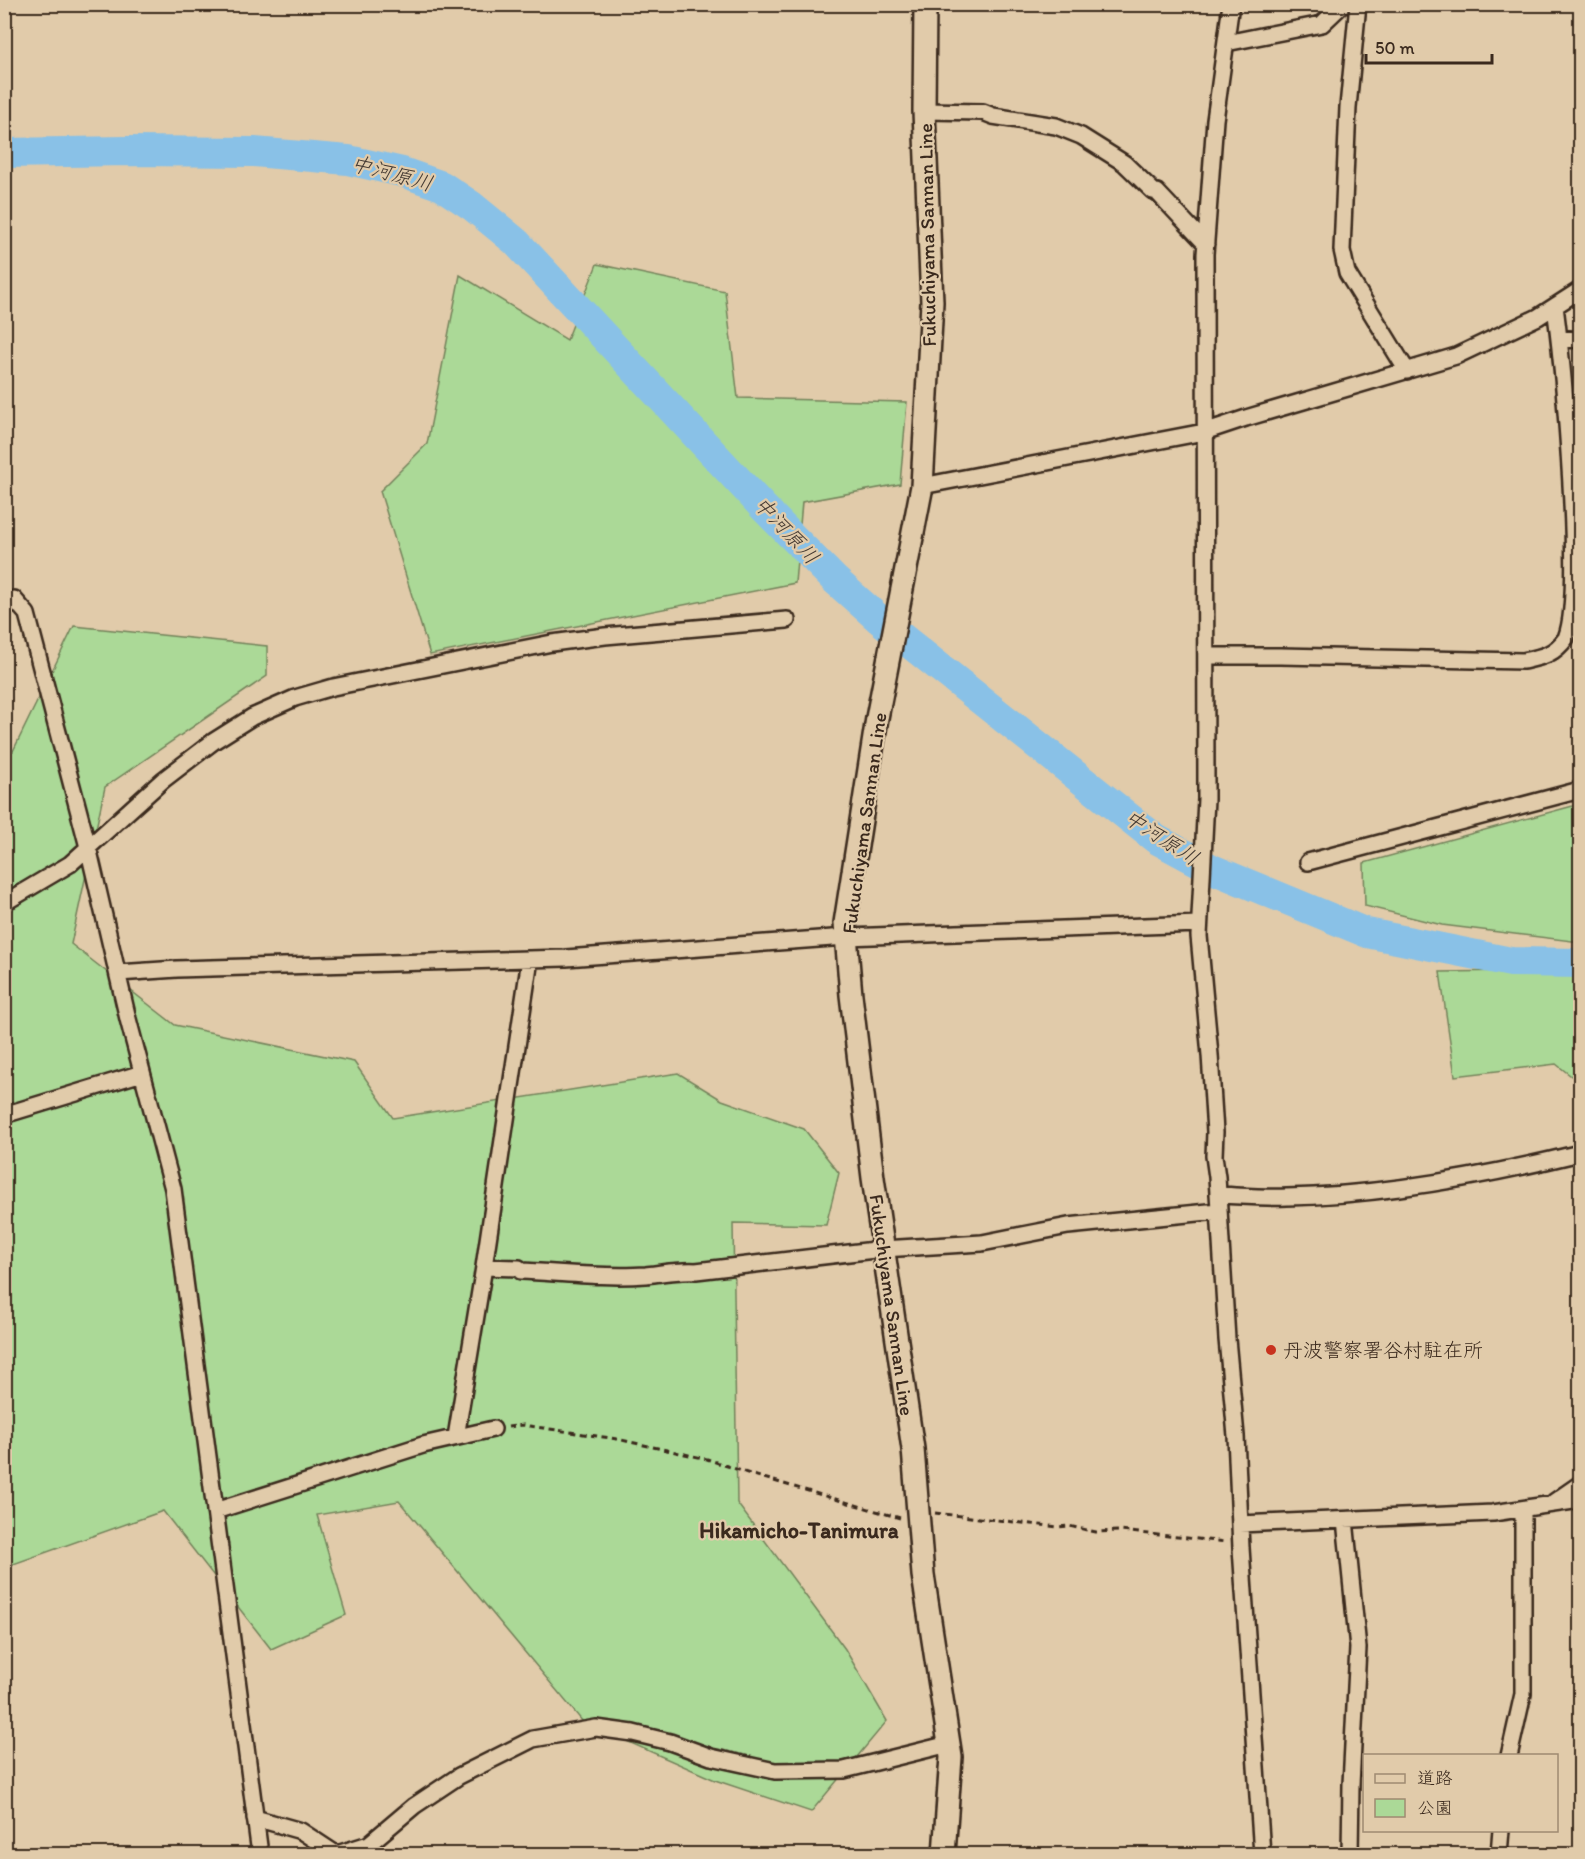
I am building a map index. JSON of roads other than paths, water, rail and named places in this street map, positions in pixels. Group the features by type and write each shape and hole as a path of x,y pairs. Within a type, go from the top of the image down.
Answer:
{"main road":[{"name":"Fukuchiyama Sannan Line","path":"925,4 924,111 932,302 922,486 883,689 845,923 851,995 884,1249 914,1449 923,1575 951,1757 945,1854"}],"street":[{"path":"1231,4 1215,120 1206,244 1205,824 1199,936 1210,1055 1215,1132 1214,1156 1236,1436 1262,1854"},
{"path":"1226,42 1322,24 1343,4"},
{"path":"1358,4 1348,107 1342,250 1347,273 1407,371"},
{"path":"924,111 982,112 993,116 1056,126 1081,136 1124,164 1153,191 1157,192 1206,244"},
{"path":"922,486 1204,432 1456,357 1538,316 1581,290"},
{"path":"1206,656 1523,661 1549,655 1566,638 1574,622 1580,541 1574,453 1555,306"},
{"path":"1559,338 1581,340"},
{"path":"4,600 14,599 27,614 173,1189 260,1854"},
{"path":"4,903 70,864 163,780 214,741 252,717 295,698 333,687 552,643 605,636 787,620"},
{"path":"1308,862 1581,790"},
{"path":"118,972 566,958 846,937 1199,924"},
{"path":"456,1437 530,958"},
{"path":"4,1115 142,1073"},
{"path":"1218,1195 1285,1197 1336,1195 1469,1178 1581,1153"},
{"path":"484,1267 519,1268 521,1271 532,1272 645,1275 884,1249 982,1243 1068,1226 1218,1211"},
{"path":"214,1511 423,1445 493,1429"},
{"path":"1550,1505 1581,1484"},
{"path":"1240,1524 1493,1513 1581,1500"},
{"path":"1509,1754 1523,1694 1523,1509"},
{"path":"1345,1520 1358,1648 1350,1854"},
{"path":"255,1818 301,1830 336,1854 369,1844 414,1806 459,1776 533,1739 596,1728 633,1733 670,1742 711,1757 775,1771 844,1770 949,1744"},
{"path":"1499,1854 1501,1832"}],"waterway":[{"name":"中河原川","path":"4,153 254,152 348,160 402,172 442,186 472,206 516,242 763,507 835,580 880,620 1156,839 1212,869 1367,933 1511,962 1580,963"}],"place":[{"name":"丹波警察署谷村駐在所","path":"1271,1350"}],"district":[{"name":"Hikamicho-Tanimura","path":"799,1530"}]}
